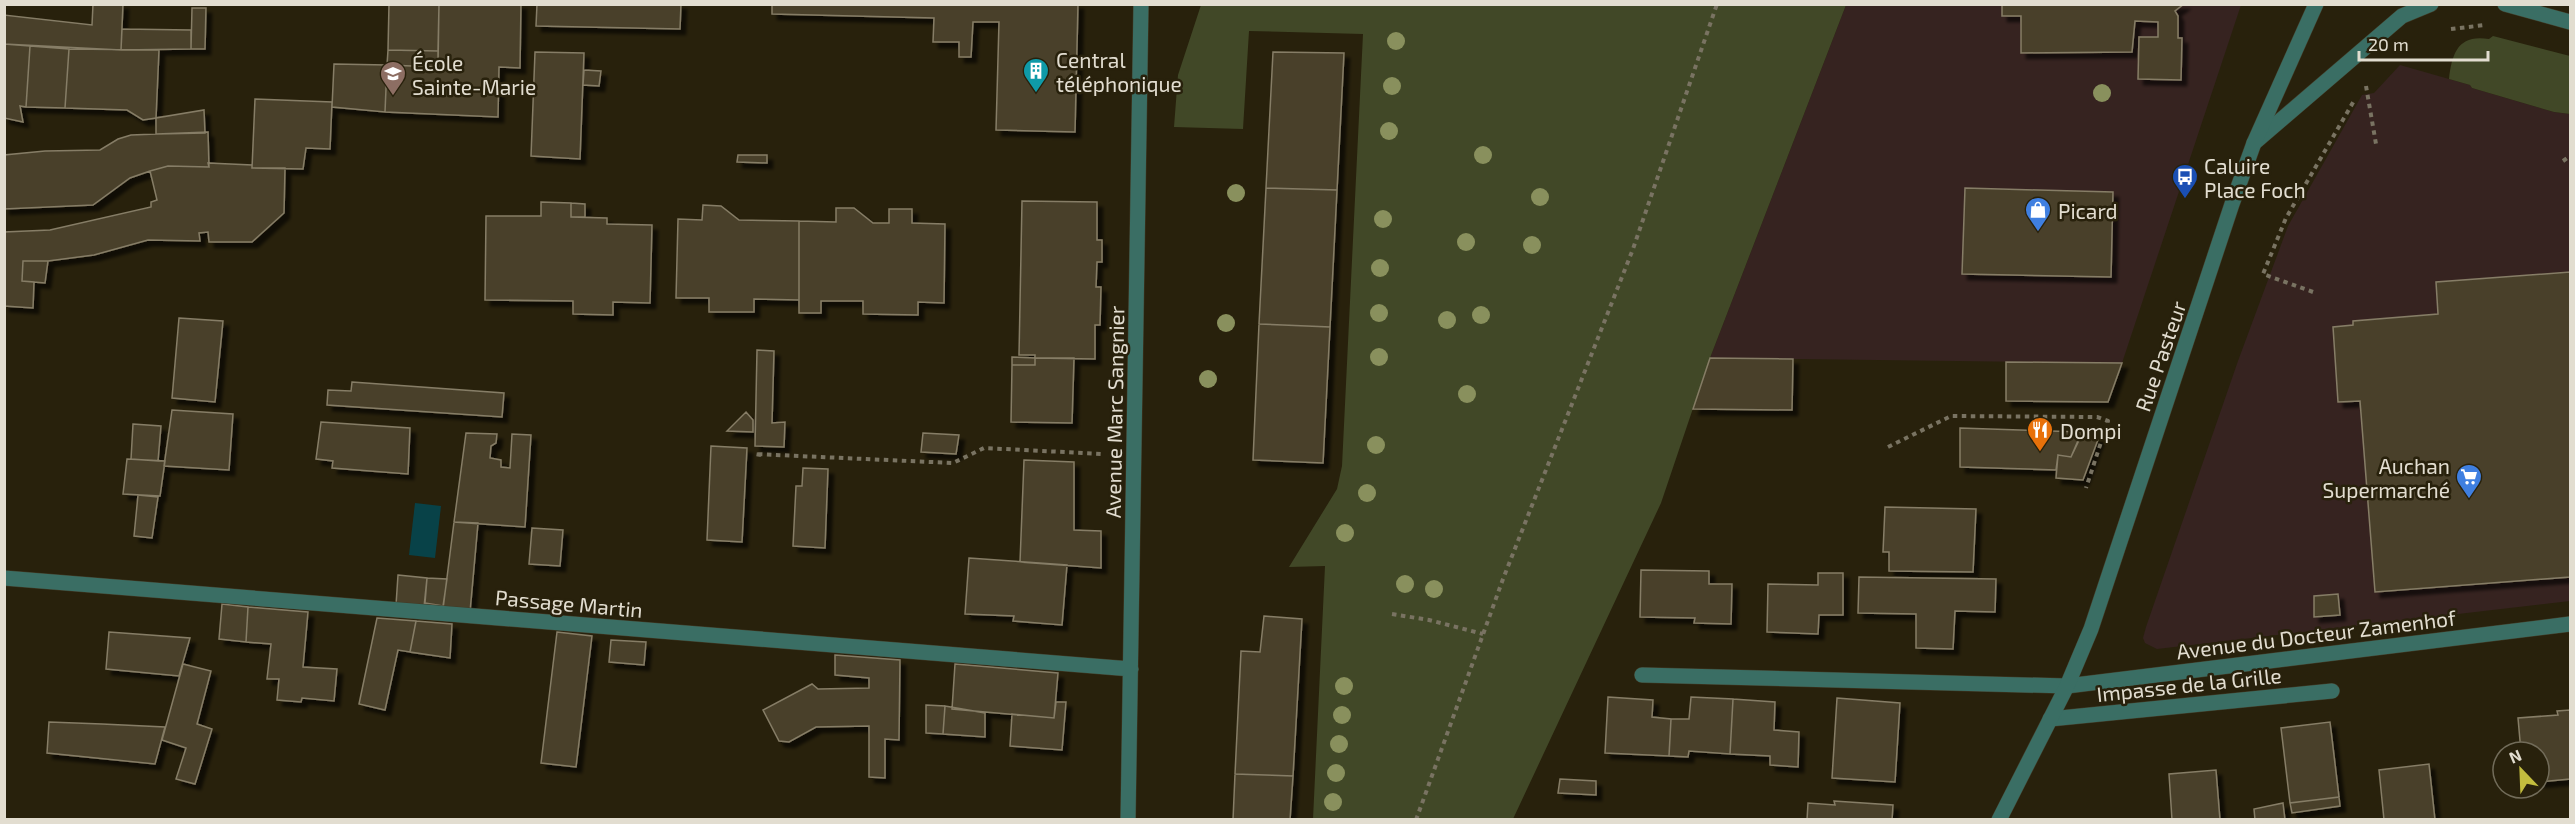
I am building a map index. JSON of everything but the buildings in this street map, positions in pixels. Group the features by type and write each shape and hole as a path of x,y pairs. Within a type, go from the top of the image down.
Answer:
{"street":[{"name":"Avenue Marc Sangnier","path":"1128,819 1141,4"},
{"name":"Rue Pasteur","path":"1999,819 2067,686 2107,586 2232,204 2254,143 2316,4"},
{"path":"2254,143 2402,16 2431,4"},
{"path":"2505,4 2571,22"},
{"name":"Passage Martin","path":"4,578 1131,669"},
{"name":"Avenue du Docteur Zamenhof","path":"1642,675 2067,686 2571,624"},
{"name":"Impasse de la Grille","path":"2050,719 2332,691"}],"path":[{"path":"1416,819 1483,634 1633,249 1717,4"},
{"path":"2447,29 2478,24 2495,27"},
{"path":"2313,292 2263,274 2286,218 2364,83"},
{"path":"2368,90 2376,144"},
{"path":"2564,161 2571,156"},
{"path":"1888,447 1951,416 2097,417 2109,421 2086,488"},
{"path":"761,455 952,463 984,448 1134,456"},
{"path":"1392,614 1430,620 1483,634"}],"shaded area":[{"path":"1846,5 2241,5 2122,363 1710,358"},
{"path":"2400,65 2554,112 2570,114 2570,601 2157,649 2145,643 2143,638 2146,627 2238,361 2288,226 2362,95 2374,93"}],"green space":[{"path":"1201,5 1846,5 1710,358 1661,503 1513,819 1313,819 1325,566 1289,567 1337,489 1342,466 1363,34 1249,31 1243,129 1174,127 1178,75"},
{"path":"2493,36 2570,56 2570,114 2554,112 2449,79 2455,53 2464,42 2479,38 2489,39"}],"water":[{"path":"415,503 441,506 435,558 409,555"}],"place":[{"name":"Central téléphonique","path":"1036,94"},
{"name":"École Sainte-Marie","path":"393,97"},
{"name":"Caluire Place Foch","path":"2185,200"},
{"name":"Picard","path":"2038,233"},
{"name":"Dompi","path":"2040,453"},
{"name":"Auchan Supermarché","path":"2469,500"}]}
